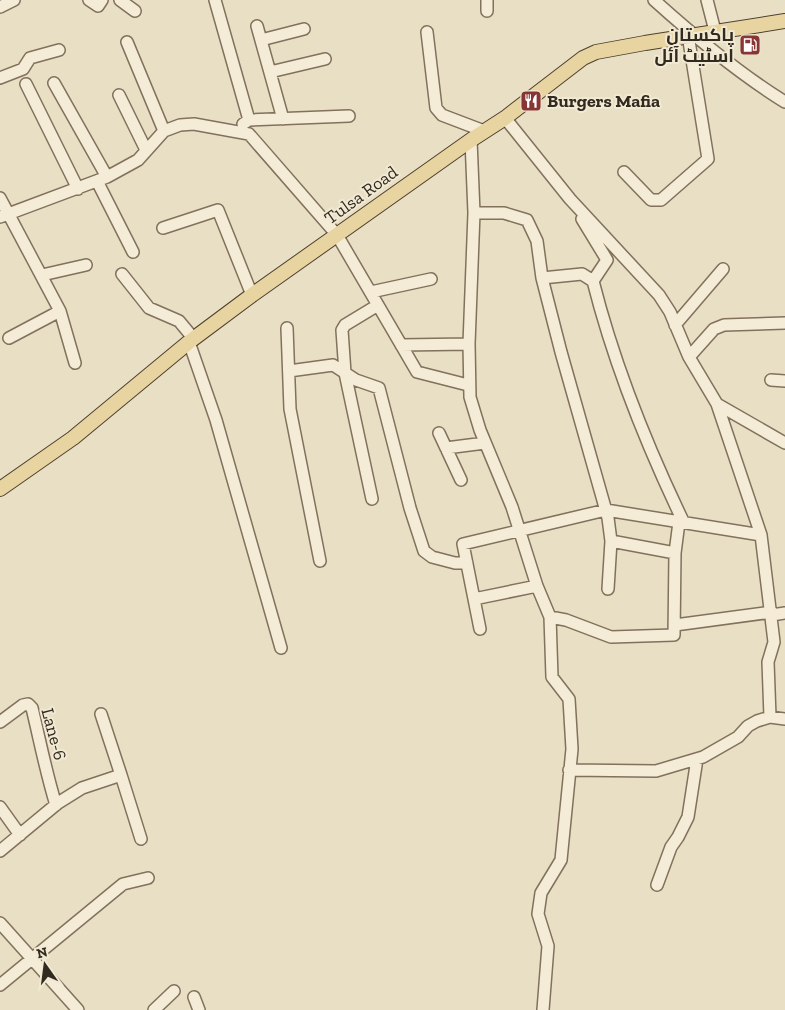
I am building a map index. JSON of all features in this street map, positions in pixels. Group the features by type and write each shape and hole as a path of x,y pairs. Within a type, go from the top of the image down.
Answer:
{"main road":[{"name":"Tulsa Road","path":"0,489 73,438 192,340 252,295 470,140 504,118 583,58 596,52 690,34 785,21"}],"street":[{"path":"0,7 14,0"},
{"path":"89,0 98,6 102,0"},
{"path":"120,0 135,11"},
{"path":"215,0 248,120"},
{"path":"654,0 690,34 763,89 785,102"},
{"path":"707,0 715,31"},
{"path":"257,26 283,119"},
{"path":"261,40 304,29"},
{"path":"427,32 433,99 436,108 442,115 484,131"},
{"path":"624,172 651,200 656,201 661,200 708,159 690,34"},
{"path":"127,42 164,131"},
{"path":"0,78 23,69 30,58 59,50"},
{"path":"270,72 325,60"},
{"path":"54,83 102,179 133,252"},
{"path":"26,84 78,189"},
{"path":"119,95 146,150"},
{"path":"234,130 248,120 349,116"},
{"path":"504,118 570,199 660,295 689,357 717,404 761,534 774,642 768,662 770,717"},
{"path":"4,216 102,179 138,160 164,131 180,125 194,124 249,134 337,235 417,372 468,385"},
{"path":"470,140 474,213 468,385 474,413 520,530 537,586 550,617 552,677 569,699 572,749 561,860 541,893 538,914 548,946 543,1010"},
{"path":"0,198 4,216 42,275 60,311 76,363"},
{"path":"570,199 607,260 593,281"},
{"path":"163,228 218,210 252,295"},
{"path":"474,213 504,213 527,220 537,241 542,278 606,510 611,541 608,589"},
{"path":"42,275 86,265"},
{"path":"675,325 723,269"},
{"path":"122,274 149,308 179,321 192,340 281,648"},
{"path":"542,278 582,274 593,281 603,322 648,449 681,522 675,553 674,635 611,636 566,620 550,617"},
{"path":"371,292 432,279"},
{"path":"372,500 345,373 342,330 344,326 378,305"},
{"path":"9,338 60,311"},
{"path":"689,357 714,329 719,327 785,323"},
{"path":"287,328 290,409 320,561"},
{"path":"401,345 469,344"},
{"path":"289,371 333,365 356,380 375,385 382,391 410,508 424,551 439,559 467,563"},
{"path":"772,380 785,381"},
{"path":"717,404 785,443"},
{"path":"439,433 460,480"},
{"path":"446,448 485,443"},
{"path":"480,629 463,544 606,510 761,534"},
{"path":"611,541 675,553"},
{"path":"474,599 537,586"},
{"path":"675,625 785,613"},
{"name":"Lane-6","path":"0,722 23,705 28,704 32,708 46,764 46,774 56,805"},
{"path":"101,714 141,839"},
{"path":"569,770 656,771 697,759 738,737 748,726 770,717 785,719"},
{"path":"657,885 671,847 688,817 697,759"},
{"path":"0,851 56,805 82,788 121,775"},
{"path":"0,807 20,835"},
{"path":"0,985 123,884 148,878"},
{"path":"0,923 78,1010"},
{"path":"154,1010 174,991"},
{"path":"194,997 199,1010"}],"place":[{"name":"پاکستان اسٹیٹ آئل","path":"750,45"},
{"name":"Burgers Mafia","path":"531,101"}]}
